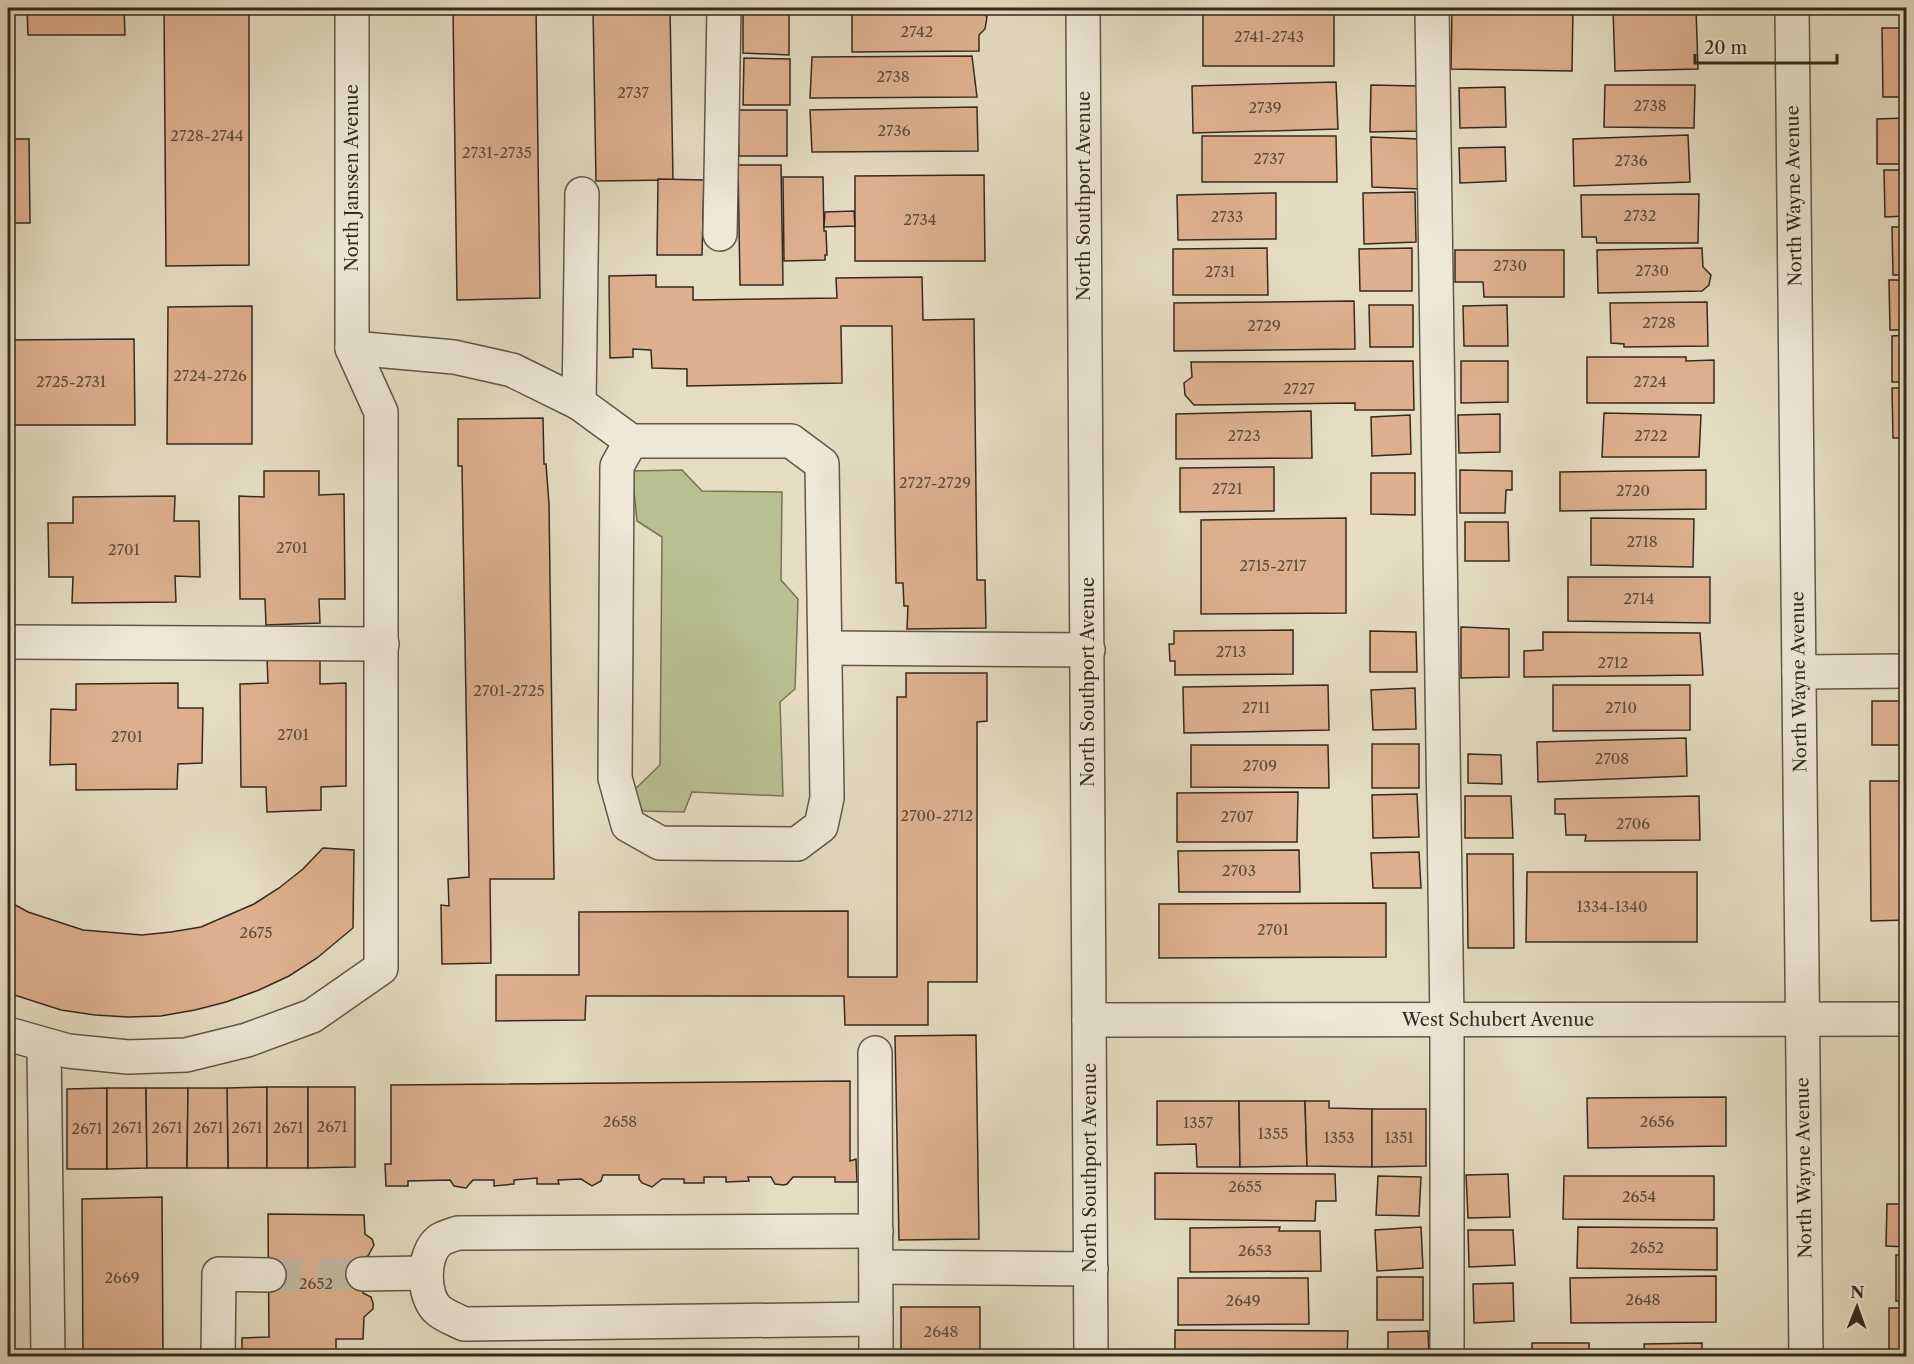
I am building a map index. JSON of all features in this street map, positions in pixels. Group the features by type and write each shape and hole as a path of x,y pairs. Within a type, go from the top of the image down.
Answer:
{"street":[{"name":"North Janssen Avenue","path":"352,8 352,348"},
{"path":"720,234 724,8"},
{"name":"North Southport Avenue","path":"1083,8 1091,1356"},
{"path":"1432,8 1447,1020 1447,1356"},
{"name":"North Wayne Avenue","path":"1792,8 1806,1356"},
{"path":"579,403 582,194"},
{"path":"8,1034 68,1051 128,1057 186,1055 247,1040 312,1016 381,968 381,412 352,348 454,357 512,370 579,403 631,441 791,441 822,464 827,798 821,826 797,844 660,843 628,825 615,778 617,466 631,441"},
{"path":"8,642 382,644"},
{"path":"826,648 1088,650"},
{"path":"1799,672 1906,671"},
{"name":"West Schubert Avenue","path":"1089,1020 1906,1019"},
{"path":"44,1045 48,1356"},
{"path":"875,1053 876,1356"},
{"path":"876,1231 458,1233 439,1241 428,1261 426,1273 428,1292 437,1310 464,1324 876,1319"},
{"path":"876,1267 1091,1269"},
{"path":"363,1274 426,1273"},
{"path":"219,1356 219,1274 268,1275"}],"green space":[{"path":"682,470 702,491 782,492 781,580 798,599 795,689 780,702 783,796 692,792 684,812 643,811 631,793 660,765 662,537 637,521 632,471"}],"building":[{"path":"27,8 124,8 125,35 28,35"},
{"path":"164,8 249,8 249,265 166,266"},
{"path":"453,8 536,8 540,298 457,300"},
{"path":"593,8 670,8 673,180 596,181"},
{"path":"979,8 987,17 985,29 979,35 979,51 852,52 852,9"},
{"path":"1203,8 1334,8 1334,66 1203,66"},
{"path":"1452,8 1573,8 1572,71 1451,69"},
{"path":"1613,8 1696,8 1698,69 1615,71"},
{"path":"743,9 789,9 789,55 743,53"},
{"path":"1882,28 1906,28 1906,97 1883,97"},
{"path":"972,56 977,97 810,98 812,57"},
{"path":"744,58 790,59 790,105 743,105"},
{"path":"1336,82 1338,129 1193,133 1192,86"},
{"path":"1371,85 1419,86 1419,131 1370,132"},
{"path":"1605,85 1695,85 1694,128 1604,127"},
{"path":"1505,87 1506,127 1460,128 1459,88"},
{"path":"977,107 978,151 812,152 810,110"},
{"path":"738,110 787,110 787,156 739,156"},
{"path":"1906,118 1906,164 1877,164 1877,119"},
{"path":"1688,135 1690,182 1574,186 1573,139"},
{"path":"1202,136 1336,136 1337,182 1202,182"},
{"path":"1371,137 1418,139 1420,189 1372,187"},
{"path":"8,139 29,139 30,223 8,223"},
{"path":"1505,147 1506,181 1460,183 1459,148"},
{"path":"738,165 781,165 783,285 740,285"},
{"path":"1884,170 1906,170 1906,216 1885,217"},
{"path":"984,175 985,261 855,261 855,176"},
{"path":"783,177 823,177 827,255 825,255 825,260 784,261"},
{"path":"658,179 704,180 702,255 657,255"},
{"path":"1415,192 1416,242 1364,244 1363,193"},
{"path":"1276,193 1276,239 1178,240 1177,195"},
{"path":"1699,194 1698,243 1597,243 1596,237 1582,237 1581,195"},
{"path":"854,211 855,226 824,227 825,212"},
{"path":"1892,227 1906,227 1906,275 1893,275"},
{"path":"1267,248 1268,295 1173,295 1173,249"},
{"path":"1412,248 1412,291 1360,291 1359,249"},
{"path":"1702,248 1703,267 1711,275 1709,285 1702,291 1598,293 1597,250"},
{"path":"1455,250 1564,250 1564,297 1484,297 1483,282 1455,282"},
{"path":"656,275 656,287 693,287 693,300 837,298 836,278 922,277 923,320 974,319 977,580 985,580 986,628 907,629 908,606 904,606 903,583 896,583 892,326 841,326 842,383 687,386 687,369 652,368 651,350 633,349 633,357 610,358 609,276"},
{"path":"1889,280 1906,280 1906,330 1890,330"},
{"path":"1354,301 1355,349 1174,351 1174,303"},
{"path":"1707,302 1708,346 1624,347 1624,344 1611,343 1610,303"},
{"path":"1369,305 1413,305 1413,347 1370,347"},
{"path":"1507,305 1508,346 1464,346 1463,306"},
{"path":"252,306 252,444 167,444 168,307"},
{"path":"1906,335 1906,382 1892,382 1892,336"},
{"path":"134,339 135,425 8,425 8,340"},
{"path":"1587,357 1686,357 1686,361 1714,360 1714,403 1587,403"},
{"path":"1413,361 1414,410 1355,410 1355,403 1194,405 1185,395 1184,383 1192,377 1191,362"},
{"path":"1461,361 1508,361 1508,402 1461,403"},
{"path":"1892,388 1906,388 1906,438 1893,438"},
{"path":"1311,411 1312,458 1176,459 1176,414"},
{"path":"1604,413 1701,415 1699,457 1602,457"},
{"path":"1500,414 1500,452 1459,453 1458,415"},
{"path":"1410,415 1411,454 1372,456 1371,417"},
{"path":"543,418 544,464 546,464 549,504 554,879 490,879 491,963 442,964 441,905 449,906 448,879 469,877 462,466 458,466 458,419"},
{"path":"1902,447 1906,447 1906,537 1901,537"},
{"path":"1274,467 1274,511 1180,512 1180,468"},
{"path":"1460,470 1512,471 1512,490 1506,490 1505,513 1460,513"},
{"path":"1706,470 1706,509 1560,511 1560,472"},
{"path":"264,471 319,471 319,495 344,494 345,599 319,599 320,623 266,625 265,599 240,599 239,496 264,497"},
{"path":"1371,473 1415,473 1415,515 1371,514"},
{"path":"175,496 174,521 199,521 200,577 175,576 176,602 72,603 73,577 49,577 48,523 73,523 73,497"},
{"path":"8,497 10,497 10,601 8,601"},
{"path":"1346,518 1346,613 1201,614 1201,520"},
{"path":"1591,518 1694,519 1693,567 1591,565"},
{"path":"1465,522 1508,522 1509,561 1465,561"},
{"path":"1903,556 1906,556 1906,644 1905,644"},
{"path":"1568,577 1710,577 1710,623 1568,621"},
{"path":"1461,627 1509,629 1509,677 1461,678"},
{"path":"1293,630 1293,674 1175,675 1175,661 1170,661 1169,644 1174,644 1174,631"},
{"path":"1370,631 1416,632 1417,672 1370,672"},
{"path":"1543,632 1700,633 1703,675 1524,677 1524,651 1543,650"},
{"path":"267,658 320,658 320,684 346,683 346,786 321,787 321,810 267,812 266,787 241,787 240,684 268,683"},
{"path":"906,673 987,673 987,721 977,722 977,982 928,982 928,1025 845,1025 844,996 586,996 585,1020 496,1021 496,975 579,975 579,912 848,911 848,977 897,977 897,697 906,697"},
{"path":"178,683 178,708 203,708 202,763 178,764 177,789 76,790 76,764 50,765 51,709 76,710 76,684"},
{"path":"8,685 13,685 13,788 8,788"},
{"path":"1328,685 1329,730 1184,733 1183,687"},
{"path":"1553,685 1690,685 1690,730 1553,731"},
{"path":"1415,688 1416,729 1373,730 1371,690"},
{"path":"1872,701 1906,701 1906,745 1872,745"},
{"path":"1686,738 1687,776 1538,782 1537,742"},
{"path":"1372,744 1419,744 1419,788 1372,788"},
{"path":"1191,745 1328,745 1329,788 1191,787"},
{"path":"1468,754 1501,755 1502,784 1468,783"},
{"path":"1870,781 1906,781 1906,920 1871,921"},
{"path":"1298,792 1297,842 1177,842 1177,793"},
{"path":"1417,794 1419,837 1373,838 1372,795"},
{"path":"1465,796 1511,796 1513,838 1465,838"},
{"path":"1699,796 1700,840 1585,841 1586,835 1566,835 1565,814 1555,814 1555,799"},
{"path":"323,848 354,850 353,928 317,958 289,976 259,990 195,1010 161,1016 128,1017 61,1010 8,993 8,901 28,912 83,930 142,935 201,927 254,904 279,888 303,869"},
{"path":"1299,850 1300,892 1179,892 1178,851"},
{"path":"1419,852 1421,888 1373,888 1371,853"},
{"path":"1467,854 1513,854 1514,948 1468,948"},
{"path":"1527,872 1697,872 1697,942 1526,942"},
{"path":"1386,903 1386,957 1159,958 1159,904"},
{"path":"976,1035 979,1239 899,1240 895,1036"},
{"path":"850,1081 850,1161 856,1159 857,1182 835,1182 835,1177 793,1177 784,1185 775,1184 771,1177 748,1177 749,1181 726,1182 726,1177 704,1177 704,1183 684,1183 684,1179 662,1179 652,1187 642,1183 639,1175 603,1175 601,1181 592,1186 581,1179 558,1180 559,1184 537,1184 537,1178 514,1180 514,1184 494,1186 494,1180 473,1180 466,1188 454,1186 450,1180 408,1181 408,1186 386,1186 385,1164 391,1164 391,1085"},
{"path":"267,1087 267,1168 228,1168 227,1088"},
{"path":"267,1087 308,1087 308,1168 267,1168"},
{"path":"308,1087 355,1087 355,1167 308,1168"},
{"path":"107,1088 107,1169 67,1169 67,1089"},
{"path":"107,1088 146,1088 147,1168 107,1169"},
{"path":"146,1088 188,1088 187,1168 147,1168"},
{"path":"188,1088 227,1088 228,1168 187,1168"},
{"path":"1726,1097 1726,1146 1588,1148 1587,1098"},
{"path":"1157,1101 1239,1101 1240,1167 1197,1167 1196,1144 1157,1145"},
{"path":"1239,1101 1305,1101 1307,1166 1240,1167"},
{"path":"1305,1101 1329,1101 1329,1108 1372,1109 1372,1167 1307,1166"},
{"path":"1372,1109 1426,1109 1426,1166 1372,1167"},
{"path":"1155,1173 1335,1174 1336,1201 1316,1201 1315,1221 1155,1219"},
{"path":"1508,1174 1510,1217 1468,1218 1466,1175"},
{"path":"1378,1176 1421,1177 1419,1216 1376,1215"},
{"path":"1564,1176 1714,1176 1714,1220 1563,1219"},
{"path":"162,1197 163,1356 83,1356 82,1199"},
{"path":"1887,1204 1906,1204 1906,1247 1886,1246"},
{"path":"268,1214 364,1215 365,1234 372,1239 374,1245 368,1256 363,1258 363,1293 371,1297 373,1309 364,1317 363,1339 336,1339 336,1356 242,1356 242,1338 269,1337"},
{"path":"1280,1227 1279,1231 1320,1231 1321,1271 1190,1272 1190,1228"},
{"path":"1421,1227 1423,1268 1377,1271 1375,1230"},
{"path":"1578,1227 1717,1228 1717,1270 1577,1268"},
{"path":"1468,1230 1513,1230 1515,1265 1469,1267"},
{"path":"1896,1255 1906,1255 1906,1301 1896,1301"},
{"path":"1716,1276 1716,1322 1571,1323 1570,1278"},
{"path":"1377,1277 1423,1277 1423,1320 1377,1320"},
{"path":"1178,1278 1308,1278 1309,1324 1178,1325"},
{"path":"1513,1283 1514,1321 1474,1323 1473,1284"},
{"path":"901,1307 980,1307 980,1356 901,1356"},
{"path":"1889,1308 1906,1308 1906,1354 1889,1354"},
{"path":"1175,1330 1348,1331 1347,1356 1175,1356"},
{"path":"1428,1331 1429,1356 1388,1356 1388,1332"},
{"path":"1532,1343 1589,1343 1589,1356 1532,1356"},
{"path":"1702,1343 1702,1356 1645,1356 1644,1344"}],"tunnel":[{"path":"269,1275 363,1274"}]}
